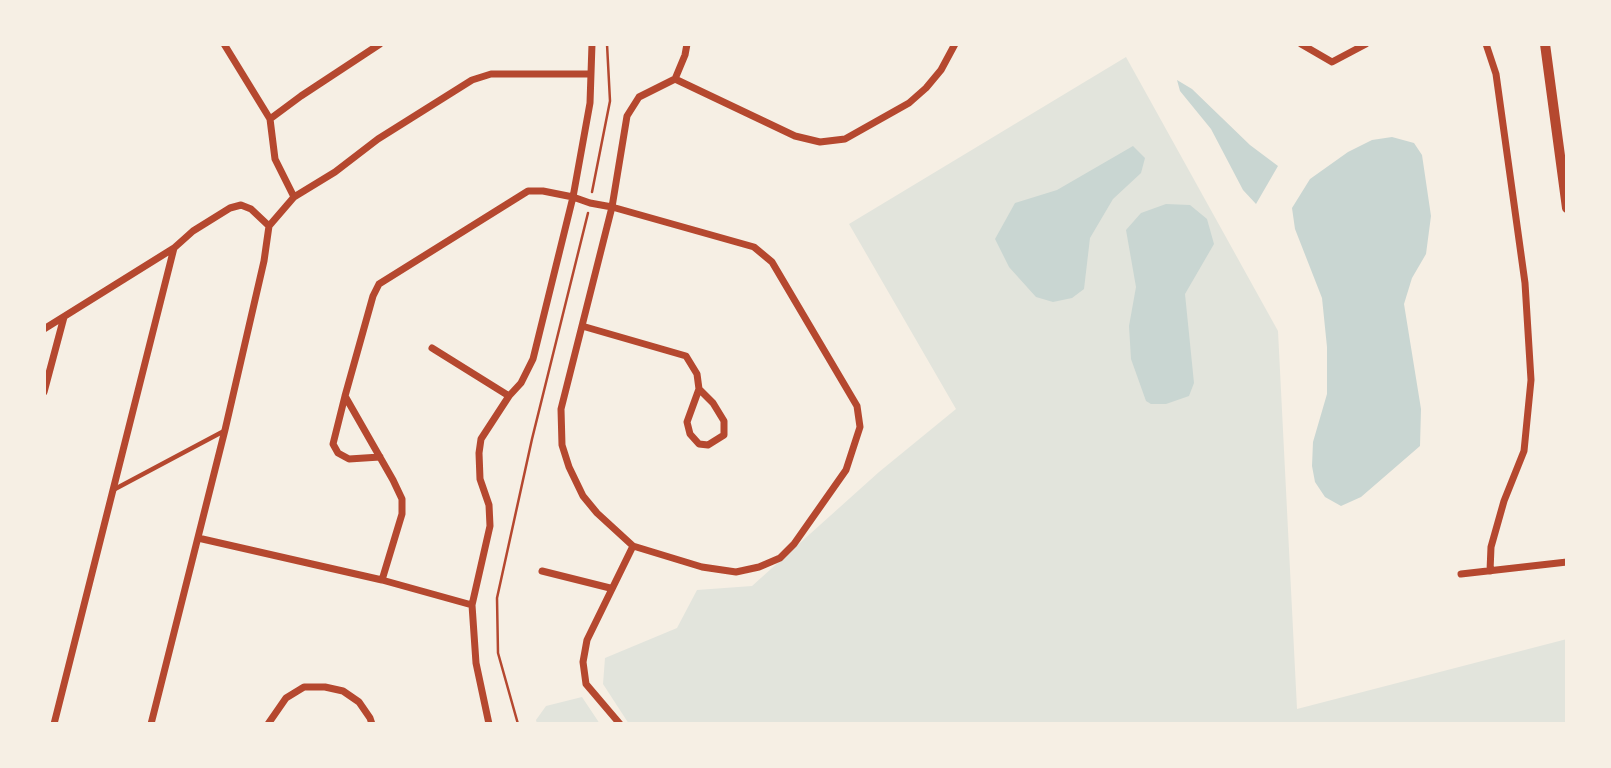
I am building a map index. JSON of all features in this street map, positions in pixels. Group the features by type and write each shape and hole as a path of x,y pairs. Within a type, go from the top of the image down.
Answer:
{"street":[{"path":"224,44 270,119 275,159 294,197"},
{"path":"270,119 380,44"},
{"path":"489,724 476,663 472,605 490,526 489,505 480,479 481,439 509,396 522,383 533,359 573,197 590,103 592,44"},
{"path":"380,457 349,459 338,453 333,444 373,296 379,284 528,191 573,197 612,207 754,247 772,262 857,406 860,427 846,470 794,544 780,558 760,568 736,572 702,567 633,546 597,513 583,496 562,445 561,410 612,207 627,116 639,97 675,79 687,44"},
{"path":"675,79 795,136 820,142 845,139 909,103 941,70 955,44"},
{"path":"1301,44 1332,62 1366,44"},
{"path":"1486,44 1495,66 1525,283 1531,380 1524,451 1504,501 1494,536 1490,571"},
{"path":"1545,44 1567,208"},
{"path":"151,724 225,430 264,261 269,226 294,197 335,172 378,139 472,80 491,75 591,74"},
{"path":"44,329 174,248 193,231 230,208 241,205 251,209 269,226"},
{"path":"54,724 174,248"},
{"path":"44,392 64,317"},
{"path":"582,326 686,356 697,374 699,389 687,422 690,434 699,444 708,445 724,435 724,421 713,403 699,389"},
{"path":"432,348 509,396"},
{"path":"345,396 402,499 402,514 382,580"},
{"path":"198,538 382,580 472,605"},
{"path":"620,724 586,684 583,662 587,640 633,546"},
{"path":"1461,574 1567,562"},
{"path":"542,571 610,589"},
{"path":"268,724 286,698 304,687 325,687 343,691 359,702 372,724"}],"lane":[{"path":"112,491 225,430"}],"path":[{"path":"593,191 610,101 607,44"},
{"path":"518,724 498,653 497,598 529,452 587,220"}],"shaded area":[{"path":"1126,57 1278,331 1297,709 1567,639 1567,724 629,724 603,684 605,658 677,628 697,590 752,586 879,472 956,409 849,224"},
{"path":"1177,80 1192,89 1250,145 1278,166 1256,204 1243,190 1211,129 1180,91"},
{"path":"1392,137 1414,143 1422,155 1431,216 1426,254 1412,278 1404,304 1421,409 1420,446 1361,497 1341,506 1325,497 1315,482 1312,466 1313,442 1327,394 1327,347 1322,298 1295,229 1292,208 1310,179 1348,152 1372,140"},
{"path":"1133,146 1145,158 1141,173 1113,199 1090,238 1084,289 1072,298 1053,302 1036,297 1009,267 995,239 1015,203 1057,190"},
{"path":"1166,204 1190,205 1207,219 1214,244 1185,294 1194,383 1189,396 1166,404 1151,404 1146,401 1131,359 1129,326 1136,287 1126,230 1141,213"},
{"path":"582,697 600,724 537,724 536,720 546,706"}]}
